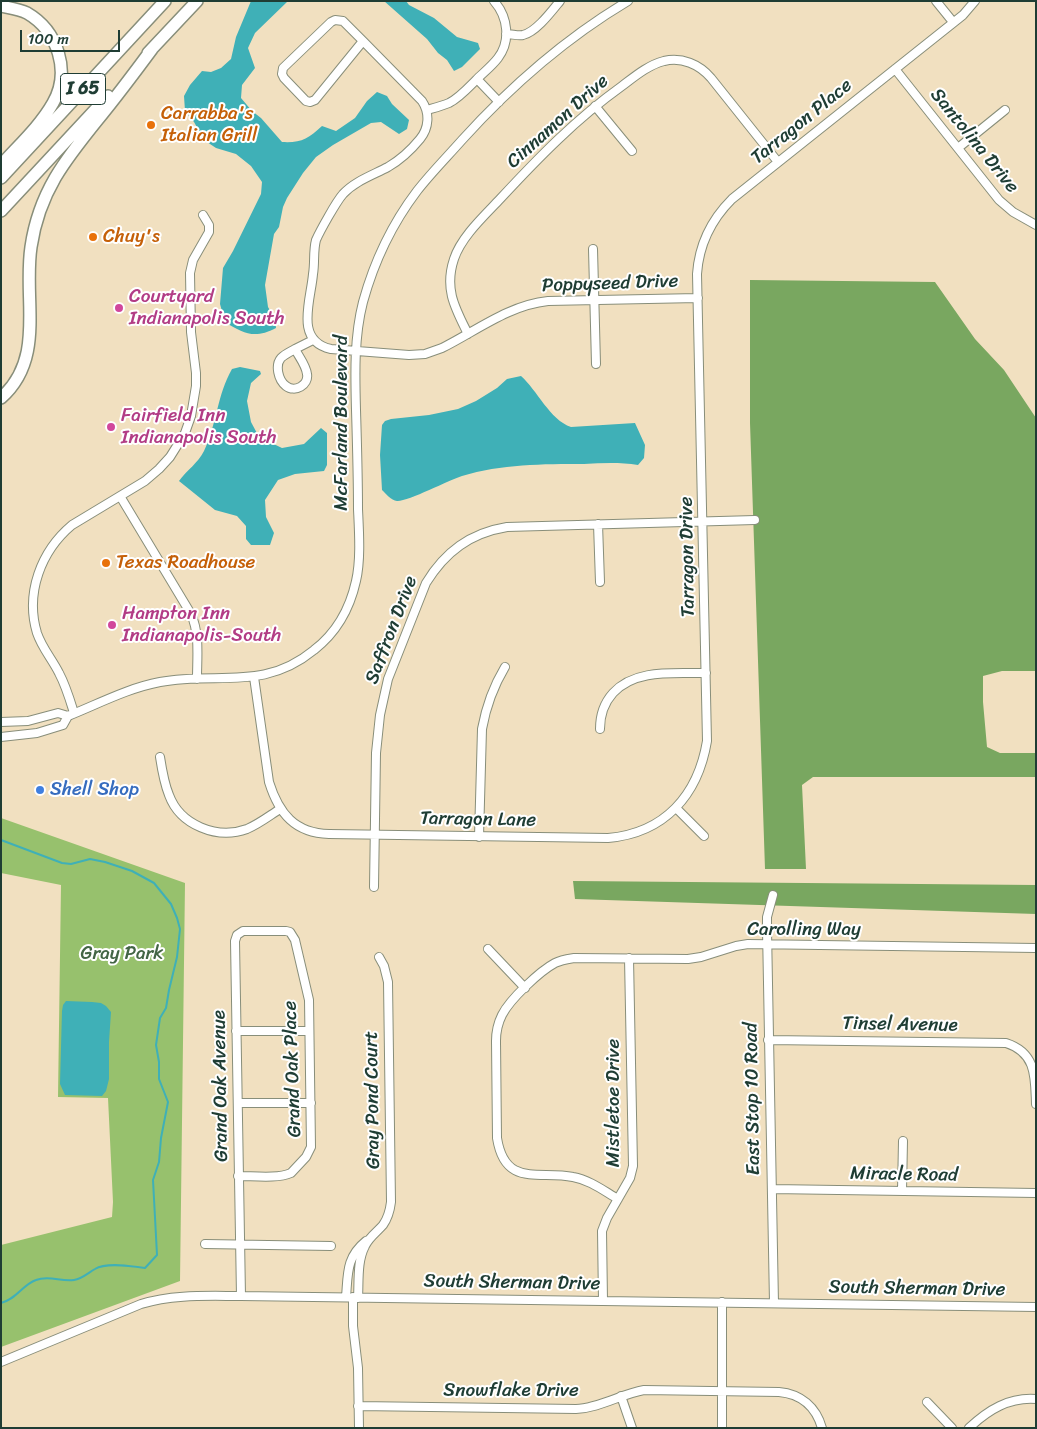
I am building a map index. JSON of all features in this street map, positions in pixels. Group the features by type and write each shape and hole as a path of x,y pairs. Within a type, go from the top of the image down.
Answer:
{"highway":[{"name":"I 65","path":"1,178 165,1"},
{"name":"I 65","path":"1,211 196,1"},
{"path":"1,6 27,13 50,34 60,56 62,79 54,102 44,117 1,165"},
{"path":"1,398 12,388 27,358 30,327 29,271 31,248 38,216 47,194 69,156 152,49"}],"street":[{"path":"427,110 452,101 496,61 501,53 506,34 504,17 494,1"},
{"path":"506,34 519,35 529,32 560,1"},
{"name":"McFarland Boulevard","path":"1,722 28,720 58,713 71,714 147,685 178,680 254,677 269,674 288,667 304,658 331,633 348,607 358,575 356,352 363,302 376,264 392,231 410,202 423,184 475,126 524,78 561,48 628,1"},
{"path":"936,1 953,22"},
{"name":"Tarragon Place","path":"698,298 700,251 709,228 729,201 967,11 975,1"},
{"path":"295,349 305,366 308,376 303,386 295,389 284,385 280,379 278,362 295,349 313,340 307,323 314,274 314,249 318,237 342,195 356,184 396,162 420,138 427,124 427,110 420,97 343,21 333,20 283,68 282,75 304,100 314,101 363,41"},
{"name":"Cinnamon Drive","path":"468,334 454,305 450,286 452,265 458,250 468,235 535,160 560,136 595,106 654,64 674,60 690,62 707,73 778,162"},
{"name":"Santolina Drive","path":"895,69 1004,204 1021,218 1036,226"},
{"path":"477,79 499,102"},
{"path":"595,106 632,151"},
{"path":"958,148 1005,110"},
{"path":"71,714 62,679 45,650 35,624 34,602 38,575 45,558 65,531 159,469 182,439 191,416 196,386 191,332 190,273 193,260 209,232 209,225 203,215"},
{"path":"593,250 596,364"},
{"name":"Poppyseed Drive","path":"313,340 328,349 402,355 422,354 442,348 508,312 523,306 548,301 698,298"},
{"name":"Tarragon Drive","path":"676,808 694,782 704,756 707,729 698,298"},
{"path":"120,496 195,624 197,636 197,679"},
{"name":"Saffron Drive","path":"374,888 376,753 383,700 395,662 426,583 442,561 456,548 477,535 492,530 519,526 755,520"},
{"path":"598,524 600,582"},
{"path":"479,837 482,729 491,695 505,667"},
{"path":"600,729 600,717 608,700 620,686 630,680 648,675 706,673"},
{"path":"160,757 165,784 173,804 185,818 198,826 219,832 237,831 252,826 280,808 274,798 269,782 254,677"},
{"name":"McFarland Boulevard","path":"1,737 32,734 63,725 71,714"},
{"name":"Tarragon Lane","path":"280,808 296,824 313,832 326,834 599,839 636,833 651,826 676,808"},
{"path":"676,808 704,836"},
{"name":"East Stop 10 Road","path":"773,895 767,917 767,945 774,1303"},
{"name":"Grand Oak Avenue","path":"241,1296 236,938 240,933 246,931 286,931 293,935"},
{"name":"Grand Oak Place","path":"238,1176 284,1175 291,1173 306,1157 311,1147 308,994 297,944 293,935"},
{"name":"Carolling Way","path":"618,1199 574,1177 524,1174 505,1161 500,1153 496,1035 501,1017 507,1006 548,967 562,960 574,958 688,959 738,946 1036,948"},
{"path":"488,949 525,988"},
{"name":"Gray Pond Court","path":"353,1297 364,1246 386,1220 391,1202 388,982 384,966 379,957"},
{"name":"Mistletoe Drive","path":"603,1301 602,1231 607,1218 630,1178 633,1166 629,958"},
{"path":"236,1031 309,1031"},
{"name":"Tinsel Avenue","path":"768,1040 1001,1043 1016,1048 1027,1057 1035,1077 1036,1104"},
{"path":"238,1103 311,1102"},
{"path":"902,1191 903,1141"},
{"name":"Miracle Road","path":"772,1189 1036,1193"},
{"name":"Gray Pond Court","path":"353,1297 349,1270 351,1257 357,1248 371,1237"},
{"path":"204,1244 331,1246"},
{"name":"South Sherman Drive","path":"1,1362 150,1301 180,1296 1036,1307"},
{"path":"353,1297 352,1326 358,1368 358,1428"},
{"path":"722,1302 722,1428"},
{"name":"Snowflake Drive","path":"358,1406 576,1409 592,1407 636,1391 648,1390 782,1392 795,1395 808,1404 818,1417 822,1428"},
{"path":"621,1396 632,1428"},
{"path":"969,1428 982,1416 998,1406 1019,1400 1036,1399"},
{"path":"927,1402 952,1428"}],"green space":[{"path":"750,280 935,282 975,339 1004,370 1036,418 1036,671 1002,671 983,676 983,702 987,747 1000,753 1036,753 1036,777 813,777 802,785 806,869 765,869 750,423"},
{"name":"Gray Park","path":"1,818 185,883 180,1281 1,1347 1,1245 112,1217 113,1202 108,1098 58,1097 61,885 1,873"},
{"path":"573,881 1036,885 1036,914 575,899"}],"water":[{"path":"251,1 288,1 255,33 248,48 255,68 242,85 241,98 282,142 294,142 304,139 322,126 336,131 355,118 367,101 377,92 387,96 392,104 409,120 407,129 399,134 381,122 371,123 316,157 303,173 283,207 279,227 274,234 265,285 268,307 275,319 276,328 256,334 238,330 225,322 220,304 223,268 261,194 262,182 251,166 236,154 216,148 204,140 185,111 184,96 190,85 202,71 211,72 221,68 231,59 236,37"},
{"path":"384,1 406,1 409,5 434,18 457,37 478,43 480,49 462,67 454,71 447,60 438,53 427,39"},
{"path":"240,367 260,371 261,374 251,383 247,401 251,422 259,437 282,448 304,444 321,428 327,433 327,465 324,471 295,474 278,480 265,500 266,517 274,533 270,545 251,545 246,539 246,526 237,516 215,510 179,481 204,451 227,379 232,369"},
{"path":"521,376 550,411 563,423 571,427 635,423 645,445 644,458 638,465 624,463 553,464 492,469 462,476 419,495 397,501 389,497 382,490 380,455 382,425 385,421 458,409 476,401 497,388 507,379"},
{"path":"66,1001 101,1003 111,1012 109,1079 106,1091 102,1096 65,1095 60,1084 62,1011"}],"waterway":[{"path":"1,840 62,863 71,864 90,859 132,871 154,883 171,904 180,929 177,957 166,1008 160,1018 156,1045 159,1079 168,1102 161,1138 159,1162 153,1180 157,1255 145,1268 119,1265 106,1266 95,1269 77,1279 46,1278 36,1280 7,1301 1,1303"}],"place":[{"name":"Carrabba's Italian Grill","path":"151,125"},
{"name":"Chuy's","path":"93,237"},
{"name":"Courtyard Indianapolis South","path":"119,308"},
{"name":"Fairfield Inn Indianapolis South","path":"111,427"},
{"name":"Texas Roadhouse","path":"106,563"},
{"name":"Hampton Inn Indianapolis-South","path":"112,625"},
{"name":"Shell Shop","path":"40,790"}]}
